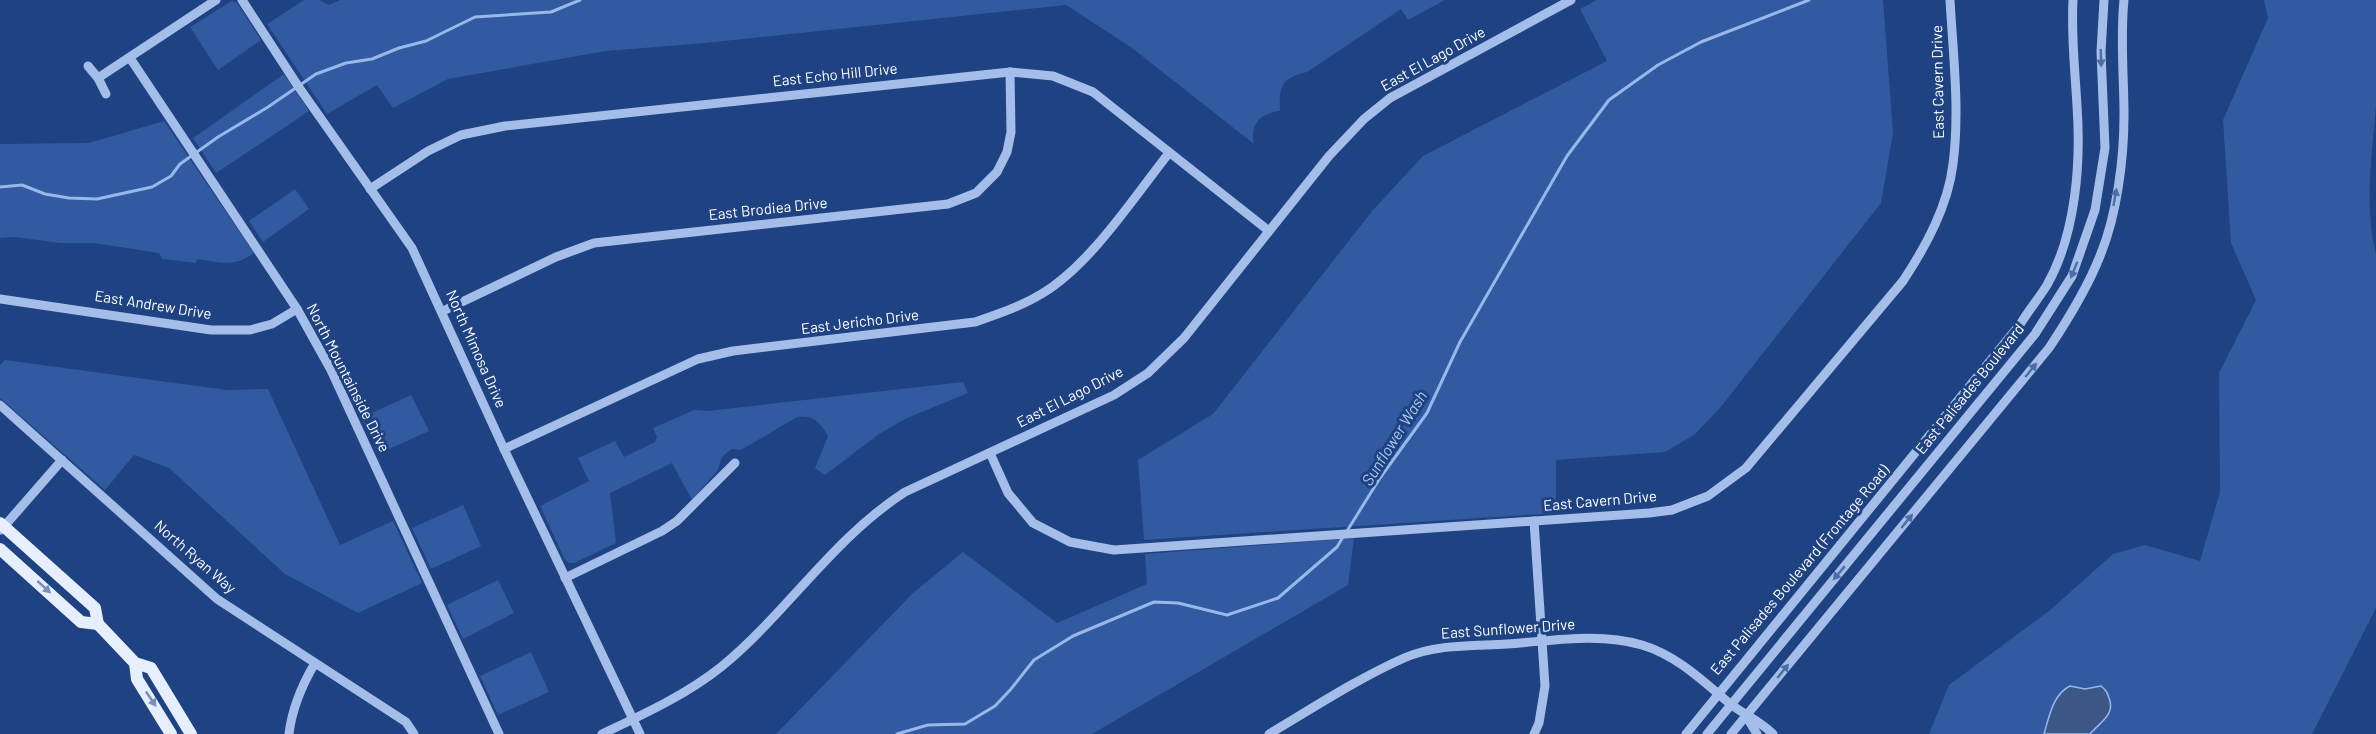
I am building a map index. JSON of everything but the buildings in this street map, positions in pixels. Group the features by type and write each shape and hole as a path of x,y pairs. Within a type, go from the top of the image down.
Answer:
{"main road":[{"path":"2,527 95,608 98,624 135,663 151,668 191,734"},
{"path":"0,549 81,622 98,624"},
{"path":"135,663 137,679 171,734"}],"street":[{"path":"98,78 216,0"},
{"name":"North Mimosa Drive","path":"242,0 412,248 443,311 504,449 640,734"},
{"name":"East El Lago Drive","path":"602,734 693,687 721,667 855,530 905,492 1114,395 1148,373 1184,338 1329,156 1376,109 1413,86 1571,0"},
{"name":"East Cavern Drive","path":"990,453 1008,493 1033,523 1070,542 1114,550 1672,510 1708,496 1746,468 1903,281 1918,258 1941,212 1953,166 1956,111 1950,0"},
{"name":"East Palisades Boulevard (Frontage Road)","path":"1686,734 2021,323 2047,284 2063,246 2077,184 2078,119 2072,29 2073,0"},
{"name":"East Palisades Boulevard","path":"1707,734 2035,334 2072,276 2095,210 2105,148 2101,52 2104,0"},
{"path":"1731,734 2049,348 2084,291 2101,254 2112,215 2123,154 2124,0"},
{"name":"North Mountainside Drive","path":"130,58 297,309 331,370 499,734"},
{"path":"88,66 98,78 106,94"},
{"name":"East Echo Hill Drive","path":"370,189 428,151 461,135 505,126 1010,72 1053,76 1093,92 1269,231"},
{"name":"East Brodiea Drive","path":"443,311 556,257 594,243 948,204 976,193 997,172 1007,152 1011,132 1010,72"},
{"name":"East Jericho Drive","path":"504,449 698,359 733,351 975,322 1010,310 1044,292 1078,265 1169,153"},
{"name":"East Andrew Drive","path":"0,299 211,330 249,330 272,324 297,309"},
{"name":"North Ryan Way","path":"0,405 217,599 406,722 414,734"},
{"path":"0,541 2,527 63,460"},
{"path":"565,578 662,531 677,521 735,463"},
{"path":"1534,521 1545,686 1539,723 1534,734"},
{"name":"East Sunflower Drive","path":"1269,734 1406,658 1443,647 1596,638 1643,645 1684,666 1731,705 1773,734"},
{"path":"289,734 295,706 315,663"},
{"path":"1746,716 1757,734"}],"shaded area":[{"path":"304,0 319,0 329,5 340,0 1445,0 1408,20 1401,9 1307,72 1287,80 1281,89 1280,111 1258,120 1253,130 1254,144 1132,48 1066,5 705,43 606,51 448,79 393,108 377,85 327,114 267,24"},
{"path":"1597,0 1883,0 1893,133 1881,203 1720,408 1694,435 1665,452 1556,460 1556,513 1144,540 1138,460 1213,414 1373,210 1423,156 1607,61 1580,9"},
{"path":"2264,0 2376,0 2376,106 2371,162 2370,218 2376,254 2376,608 2312,734 1929,734 1949,685 2049,611 2113,554 2145,545 2200,561 2220,492 2219,373 2256,300 2231,243 2223,120 2268,18"},
{"path":"232,1 237,3 261,40 218,70 190,27"},
{"path":"284,74 309,111 216,173 193,138"},
{"path":"164,121 254,253 247,258 233,262 197,259 196,263 162,259 159,253 94,243 60,243 15,237 0,238 0,144 89,143"},
{"path":"295,189 309,209 263,242 249,221"},
{"path":"5,360 227,390 268,389 340,545 393,521 422,583 358,613 285,574 169,468 134,455 105,490 0,398 0,365"},
{"path":"963,382 968,393 905,419 879,434 825,475 815,468 828,436 816,421 808,417 797,417 741,450 732,449 725,454 718,470 692,500 672,463 610,493 616,543 574,563 565,560 540,506 589,481 578,458 615,441 624,457 655,442 657,437 653,428 694,410 708,411"},
{"path":"411,395 429,431 378,454 361,418"},
{"path":"463,505 481,546 431,569 412,528"},
{"path":"1354,538 1348,585 1092,734 776,734 913,593 963,552 1057,623 1147,584 1145,554"},
{"path":"498,580 514,613 463,639 447,605"},
{"path":"531,652 549,692 498,715 480,676"},
{"path":"2070,686 2085,689 2101,686 2106,691 2111,704 2106,718 2090,734 2044,734 2059,694"}],"waterway":[{"path":"0,187 22,185 45,194 97,199 152,187 171,176 180,164 218,137 268,107 316,74 346,63 372,59 399,48 426,41 475,17 551,12 580,0"},
{"name":"Sunflower Wash","path":"1347,531 1380,478 1427,413 1460,342 1567,156 1609,100 1658,65 1701,42 1809,0"},
{"name":"Sunflower Wash","path":"897,734 928,725 965,724 995,706 1034,660 1073,636 1154,602 1178,603 1227,615 1278,598 1337,547 1343,537"}]}
